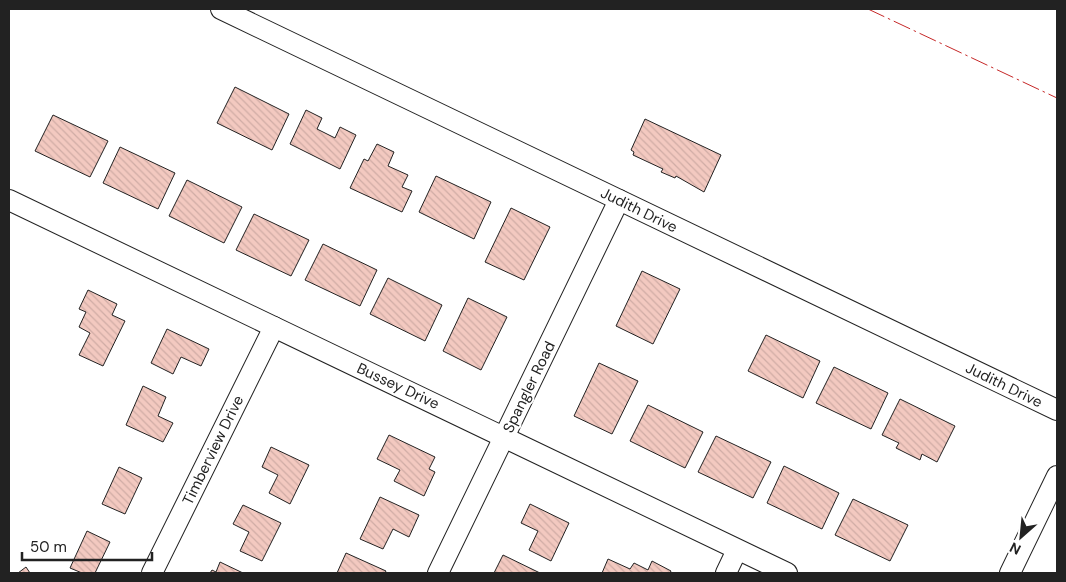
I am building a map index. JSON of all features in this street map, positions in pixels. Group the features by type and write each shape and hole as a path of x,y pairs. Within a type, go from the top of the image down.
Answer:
{"street":[{"name":"Judith Drive","path":"220,9 1057,410"},
{"name":"Bussey Drive","path":"9,200 787,573"},
{"name":"Spangler Road","path":"438,573 619,200"},
{"name":"Timberview Drive","path":"152,573 274,326"},
{"path":"1010,573 1057,476"},
{"path":"726,573 737,550"}],"building":[{"path":"235,87 289,114 272,150 217,123"},
{"path":"306,110 322,118 317,129 335,138 340,127 356,135 340,169 290,144"},
{"path":"53,115 108,141 90,177 35,151"},
{"path":"645,119 721,155 704,192 676,176 675,178 661,172 663,169 633,155 634,152 631,150"},
{"path":"377,144 394,152 388,166 408,175 402,187 412,191 402,212 350,188 364,159 368,161"},
{"path":"120,147 175,173 158,209 103,183"},
{"path":"436,176 491,202 474,239 419,212"},
{"path":"187,180 242,207 224,243 169,216"},
{"path":"511,208 550,227 524,280 485,262"},
{"path":"254,214 309,240 291,276 236,250"},
{"path":"323,244 377,270 360,306 305,280"},
{"path":"642,271 680,289 653,344 616,326"},
{"path":"388,278 442,305 425,341 370,314"},
{"path":"88,290 117,304 112,315 125,321 103,366 79,355 90,333 79,327 86,312 79,309"},
{"path":"468,298 507,317 481,370 443,351"},
{"path":"167,329 209,349 201,366 181,357 173,374 151,363"},
{"path":"766,335 820,361 803,398 748,371"},
{"path":"599,363 638,381 612,434 574,416"},
{"path":"834,367 888,393 871,429 816,403"},
{"path":"143,386 166,397 158,416 173,423 163,442 126,425"},
{"path":"900,399 955,426 937,462 922,454 920,460 896,448 899,443 882,435"},
{"path":"648,405 703,432 685,468 630,441"},
{"path":"389,435 435,457 429,469 435,472 424,496 394,481 400,470 377,459"},
{"path":"716,436 771,462 753,498 698,472"},
{"path":"271,447 309,465 290,504 269,493 278,475 262,467"},
{"path":"784,466 839,493 822,529 767,503"},
{"path":"119,467 142,478 125,514 102,504"},
{"path":"380,497 419,515 409,537 393,529 383,549 360,539"},
{"path":"853,499 908,525 890,561 835,535"},
{"path":"530,504 569,523 551,561 529,550 538,531 521,523"},
{"path":"243,505 281,523 262,561 240,551 249,532 233,524"},
{"path":"87,531 110,542 95,573 82,573 70,568"},
{"path":"346,553 386,571 385,573 337,573"},
{"path":"503,555 540,573 494,573"},
{"path":"608,559 630,569 634,563 648,570 652,561 671,571 670,573 602,573"},
{"path":"220,562 243,573 210,573 212,570 216,572"},
{"path":"26,567 30,573 18,573"}],"power":[{"path":"868,9 1057,98"}]}
